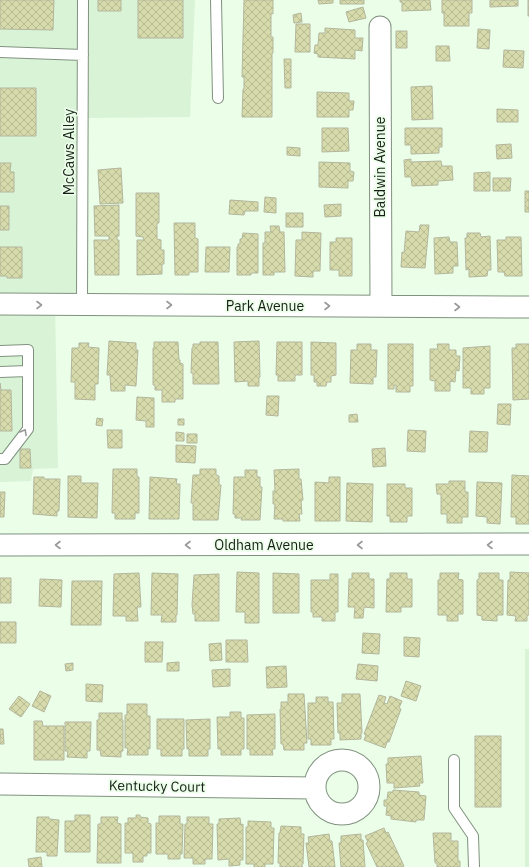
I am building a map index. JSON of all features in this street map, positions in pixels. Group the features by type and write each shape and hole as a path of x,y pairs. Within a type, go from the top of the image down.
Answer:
{"street":[{"name":"Baldwin Avenue","path":"380,27 381,306"},
{"name":"Park Avenue","path":"0,304 529,307"},
{"name":"Oldham Avenue","path":"0,545 529,544"},
{"name":"Kentucky Court","path":"0,784 314,788"}],"lane":[{"name":"McCaws Alley","path":"82,305 83,0"},
{"path":"216,0 218,98"},
{"path":"0,52 83,55"},
{"path":"0,351 28,350 28,429 5,459 0,459"},
{"path":"0,372 28,371"},
{"path":"454,760 454,808 473,836 474,867"}],"shaded area":[{"path":"0,0 195,0 190,117 83,118 82,305 55,305 58,468 33,469 31,481 0,482"},
{"path":"525,649 529,649 529,867 525,867"}],"building":[{"path":"0,0 54,0 53,30 0,29"},
{"path":"98,0 121,0 121,11 98,11"},
{"path":"138,0 183,0 183,38 138,38"},
{"path":"244,0 273,0 273,14 271,13 271,37 273,37 272,117 242,117 244,89 244,77 242,77"},
{"path":"318,0 333,0 333,3 319,4"},
{"path":"340,0 364,0 364,4 340,4"},
{"path":"400,0 430,0 431,10 402,11 402,2 400,2"},
{"path":"442,0 472,0 472,13 469,13 469,26 444,26"},
{"path":"490,0 518,0 518,6 490,7"},
{"path":"529,0 529,16 528,16"},
{"path":"363,7 366,18 349,22 346,12"},
{"path":"301,13 302,22 294,23 293,15"},
{"path":"296,24 310,24 310,52 295,52"},
{"path":"325,28 355,30 355,38 363,38 362,51 355,50 355,59 318,57 318,54 314,53 315,45 318,45 319,33 325,33"},
{"path":"478,29 490,30 489,49 477,48"},
{"path":"396,31 407,31 407,48 396,48"},
{"path":"436,46 449,46 450,61 436,61"},
{"path":"504,50 524,51 523,68 503,67"},
{"path":"284,59 291,59 291,88 285,88"},
{"path":"432,86 433,119 412,120 411,87"},
{"path":"0,88 36,88 36,136 0,136"},
{"path":"317,92 349,93 349,101 354,101 353,110 349,110 349,117 317,117"},
{"path":"497,109 518,110 518,122 497,122"},
{"path":"322,128 348,128 349,151 322,152"},
{"path":"405,128 442,128 442,147 439,147 439,153 411,154 411,145 405,145"},
{"path":"511,144 512,158 497,159 496,145"},
{"path":"287,147 300,148 300,156 287,155"},
{"path":"411,159 411,162 441,161 442,166 452,166 453,180 438,181 438,185 412,186 411,177 405,177 404,160"},
{"path":"319,162 350,163 350,171 354,172 353,181 348,181 348,188 319,187"},
{"path":"0,163 11,163 10,172 14,172 14,192 0,192"},
{"path":"121,168 123,203 100,204 98,170"},
{"path":"490,172 490,191 474,191 474,173"},
{"path":"493,178 511,178 510,191 493,191"},
{"path":"525,191 529,191 529,212 525,212"},
{"path":"136,193 159,193 159,223 157,223 157,239 161,240 161,250 164,250 162,274 137,275 137,240 144,240 143,237 136,236"},
{"path":"265,197 276,198 276,213 264,212"},
{"path":"230,200 258,202 258,211 245,211 244,215 229,214"},
{"path":"341,204 341,216 325,217 324,205"},
{"path":"119,205 119,236 117,236 117,240 119,240 119,275 95,275 94,240 109,240 109,236 95,236 94,206"},
{"path":"0,206 9,206 9,230 0,230"},
{"path":"286,213 303,213 303,227 286,227"},
{"path":"174,223 195,223 195,238 198,239 198,272 189,272 189,275 175,275"},
{"path":"420,225 429,225 425,268 401,267 406,231 419,232"},
{"path":"270,226 279,226 280,232 284,232 285,272 274,272 274,275 263,275 263,243 265,243 265,232 271,232"},
{"path":"302,232 321,233 320,271 313,271 313,277 295,276 296,240 302,240"},
{"path":"243,233 258,234 258,273 251,273 251,275 237,275 237,247 238,244 240,244 240,239 242,239"},
{"path":"467,233 480,233 481,237 490,236 491,270 488,270 487,276 469,277 469,269 466,270 465,238 467,238"},
{"path":"449,237 450,242 457,242 458,266 453,266 453,273 435,274 434,238"},
{"path":"506,237 521,237 522,276 505,276 504,272 498,272 497,240 506,240"},
{"path":"336,238 352,238 352,276 339,276 339,270 330,270 330,242 336,242"},
{"path":"0,247 22,247 22,278 7,278 7,276 0,276"},
{"path":"206,247 230,247 229,272 205,272"},
{"path":"109,341 136,343 136,350 138,350 136,386 125,385 125,391 111,391 110,375 107,375"},
{"path":"259,341 259,386 248,386 248,381 235,382 234,342"},
{"path":"154,342 178,342 179,360 180,363 183,364 183,399 175,399 175,402 162,402 162,390 155,390 155,385 153,385"},
{"path":"200,342 218,342 219,384 193,384 193,373 191,373 192,348 193,344 200,344"},
{"path":"277,342 302,342 302,375 295,375 295,381 278,381 278,375 276,375"},
{"path":"311,342 336,343 336,375 331,376 331,382 327,382 326,386 317,386 317,382 314,382 314,375 311,375"},
{"path":"79,343 89,343 88,347 99,348 98,384 95,384 95,400 75,399 75,382 71,382 72,348 79,348"},
{"path":"357,344 371,344 371,350 377,350 376,377 373,377 373,384 350,383 351,350 357,350"},
{"path":"388,344 413,344 413,386 410,386 410,392 396,392 396,385 394,385 394,389 388,389"},
{"path":"437,344 449,344 449,350 456,350 456,356 460,356 459,371 456,370 455,382 450,381 450,391 435,391 435,381 430,380 430,349 438,349"},
{"path":"516,344 529,344 529,399 513,400 512,348 516,348"},
{"path":"490,346 490,388 484,388 484,394 471,394 471,388 463,388 463,348"},
{"path":"0,383 1,390 11,390 12,431 0,431"},
{"path":"267,396 279,396 278,416 266,415"},
{"path":"137,397 154,398 154,427 146,427 146,421 136,420"},
{"path":"498,404 511,404 510,425 497,424"},
{"path":"357,414 358,422 349,422 349,415"},
{"path":"97,418 103,419 102,426 96,425"},
{"path":"178,419 184,419 184,425 178,425"},
{"path":"107,430 122,430 122,448 108,448"},
{"path":"408,430 426,431 425,452 407,451"},
{"path":"470,431 488,432 487,452 469,452"},
{"path":"176,432 184,433 184,441 176,441"},
{"path":"187,434 197,434 197,443 187,443"},
{"path":"176,445 196,446 195,463 176,462"},
{"path":"385,448 386,466 373,467 372,449"},
{"path":"20,449 30,449 31,468 20,468"},
{"path":"113,469 137,469 137,477 139,477 139,513 135,513 135,519 115,519 115,513 112,513"},
{"path":"200,469 216,469 216,475 219,476 219,485 221,485 218,520 193,520 193,503 191,503 193,475 200,475"},
{"path":"299,469 299,479 301,479 303,500 301,501 302,514 299,514 300,521 283,521 283,519 274,519 274,470"},
{"path":"245,470 257,470 257,477 260,477 260,487 262,487 260,520 241,520 242,518 235,518 235,514 233,514 234,477 245,477"},
{"path":"512,475 529,476 529,524 516,524 516,517 511,517"},
{"path":"68,476 81,476 81,483 98,483 97,518 68,517"},
{"path":"34,477 44,477 44,479 60,479 59,511 57,511 57,516 33,514"},
{"path":"150,477 177,479 176,484 180,484 179,519 149,519"},
{"path":"329,477 340,477 340,521 315,521 315,482 329,483"},
{"path":"449,481 465,481 465,492 468,492 468,517 462,517 462,523 447,523 447,514 441,514 441,494 437,494 436,484 449,484"},
{"path":"477,482 502,483 500,524 487,523 487,517 476,516"},
{"path":"347,483 373,484 372,522 346,521"},
{"path":"387,484 405,484 405,488 412,488 412,516 407,516 407,522 390,522 390,516 387,516"},
{"path":"0,492 5,492 4,517 0,517"},
{"path":"237,572 259,573 259,623 245,623 245,612 236,612"},
{"path":"510,572 529,573 529,615 527,615 527,621 515,621 516,616 507,615 508,580 510,580"},
{"path":"139,573 141,607 137,607 138,621 126,621 126,616 113,616 114,574"},
{"path":"152,573 178,574 176,622 161,622 162,615 151,615"},
{"path":"273,573 299,574 299,613 273,613"},
{"path":"352,573 369,573 369,579 374,579 374,608 364,607 363,618 354,618 355,607 348,607 349,579 352,579"},
{"path":"390,573 407,573 407,579 412,579 412,607 401,607 401,612 386,612 387,579 390,579"},
{"path":"440,573 459,573 458,579 463,580 463,614 458,614 458,621 447,621 447,615 438,615 438,580 440,580"},
{"path":"479,573 499,573 499,580 503,580 503,615 497,615 497,621 482,620 482,616 477,615 477,580 479,579"},
{"path":"219,574 219,621 195,621 195,614 193,614 192,605 194,575"},
{"path":"330,574 338,574 338,612 335,612 335,621 322,621 322,617 313,617 313,612 311,612 311,580 330,580"},
{"path":"0,578 11,578 11,603 0,603"},
{"path":"40,579 62,580 61,607 39,606"},
{"path":"72,581 102,581 101,625 71,625"},
{"path":"0,622 16,622 16,643 0,643"},
{"path":"363,633 380,634 379,654 362,653"},
{"path":"404,637 420,638 419,657 404,656"},
{"path":"226,640 247,640 248,662 226,662"},
{"path":"145,642 163,642 162,662 145,662"},
{"path":"221,643 222,660 210,661 209,644"},
{"path":"179,662 179,671 167,671 167,663"},
{"path":"73,663 73,670 66,671 65,664"},
{"path":"358,664 378,666 377,681 356,679"},
{"path":"286,666 287,687 267,688 266,667"},
{"path":"230,669 230,686 213,687 212,670"},
{"path":"406,681 421,686 416,701 401,696"},
{"path":"86,684 103,685 102,702 86,701"},
{"path":"40,691 51,696 44,712 32,706"},
{"path":"288,694 304,694 307,743 304,743 304,750 284,750 283,744 281,744 280,709 281,702 288,702"},
{"path":"342,694 360,694 361,739 340,740 340,733 338,733 337,703 342,703"},
{"path":"379,695 386,697 384,703 387,704 390,696 402,701 399,708 401,709 389,742 387,742 385,748 364,740 366,735 364,734"},
{"path":"19,696 30,704 21,717 9,709"},
{"path":"316,697 328,697 328,702 333,702 334,739 331,739 331,745 311,745 311,739 308,739 308,703 316,703"},
{"path":"127,704 147,704 147,716 150,716 150,749 148,748 148,755 127,755 128,748 125,748 125,715 127,715"},
{"path":"230,712 241,712 241,718 244,718 244,749 241,749 241,755 221,755 221,749 218,749 217,717 230,717"},
{"path":"99,713 122,713 123,751 121,751 121,757 101,756 100,750 97,750 97,720 99,720"},
{"path":"275,714 275,749 272,749 273,755 250,755 250,749 247,749 247,715"},
{"path":"157,719 184,719 184,749 182,749 182,756 161,756 161,749 157,749"},
{"path":"210,719 210,749 208,749 208,756 189,756 189,749 187,749 186,720"},
{"path":"34,721 42,721 43,726 64,726 64,760 34,760"},
{"path":"65,722 91,722 90,751 87,751 87,758 67,757 68,751 65,751"},
{"path":"0,729 3,729 4,744 0,744"},
{"path":"475,736 501,736 501,807 475,807"},
{"path":"421,756 423,783 419,783 420,786 394,788 394,783 387,783 386,764 388,764 388,758"},
{"path":"393,790 419,792 419,795 426,796 424,820 416,820 416,822 391,819 391,816 386,815 387,806 384,806 384,800 387,800 388,792 393,792"},
{"path":"75,815 90,815 90,852 65,852 65,821 75,821"},
{"path":"136,815 148,818 148,823 151,824 151,853 147,853 147,856 143,856 143,862 133,862 133,853 125,853 125,823 128,823 128,818 136,818"},
{"path":"159,816 180,816 180,824 183,824 182,854 180,854 180,859 168,859 168,854 156,854 156,823 159,823"},
{"path":"37,817 49,817 49,819 59,820 57,856 47,856 47,852 36,852"},
{"path":"101,817 118,817 117,823 121,824 121,863 97,863 98,824 101,824"},
{"path":"187,817 209,817 209,824 213,824 212,859 205,859 205,864 193,864 193,858 184,858 185,824 187,824"},
{"path":"240,818 241,825 243,824 243,860 240,860 240,865 229,866 229,859 218,860 217,824 219,824 219,819"},
{"path":"248,821 271,822 271,828 274,828 273,864 265,864 265,867 254,867 254,864 246,864 246,827 248,827"},
{"path":"281,826 301,827 301,834 304,834 302,867 280,867 280,863 278,863 279,833"},
{"path":"384,828 386,833 388,832 404,866 402,867 377,867 366,843 368,842 365,836"},
{"path":"433,833 451,833 451,841 458,841 458,861 460,861 460,867 437,867 437,863 435,863"},
{"path":"329,834 330,841 332,841 335,867 309,867 306,843 309,843 308,837"},
{"path":"361,834 361,840 363,840 365,867 341,867 339,843 341,843 341,836"},
{"path":"41,857 42,867 29,867 28,859"}]}
